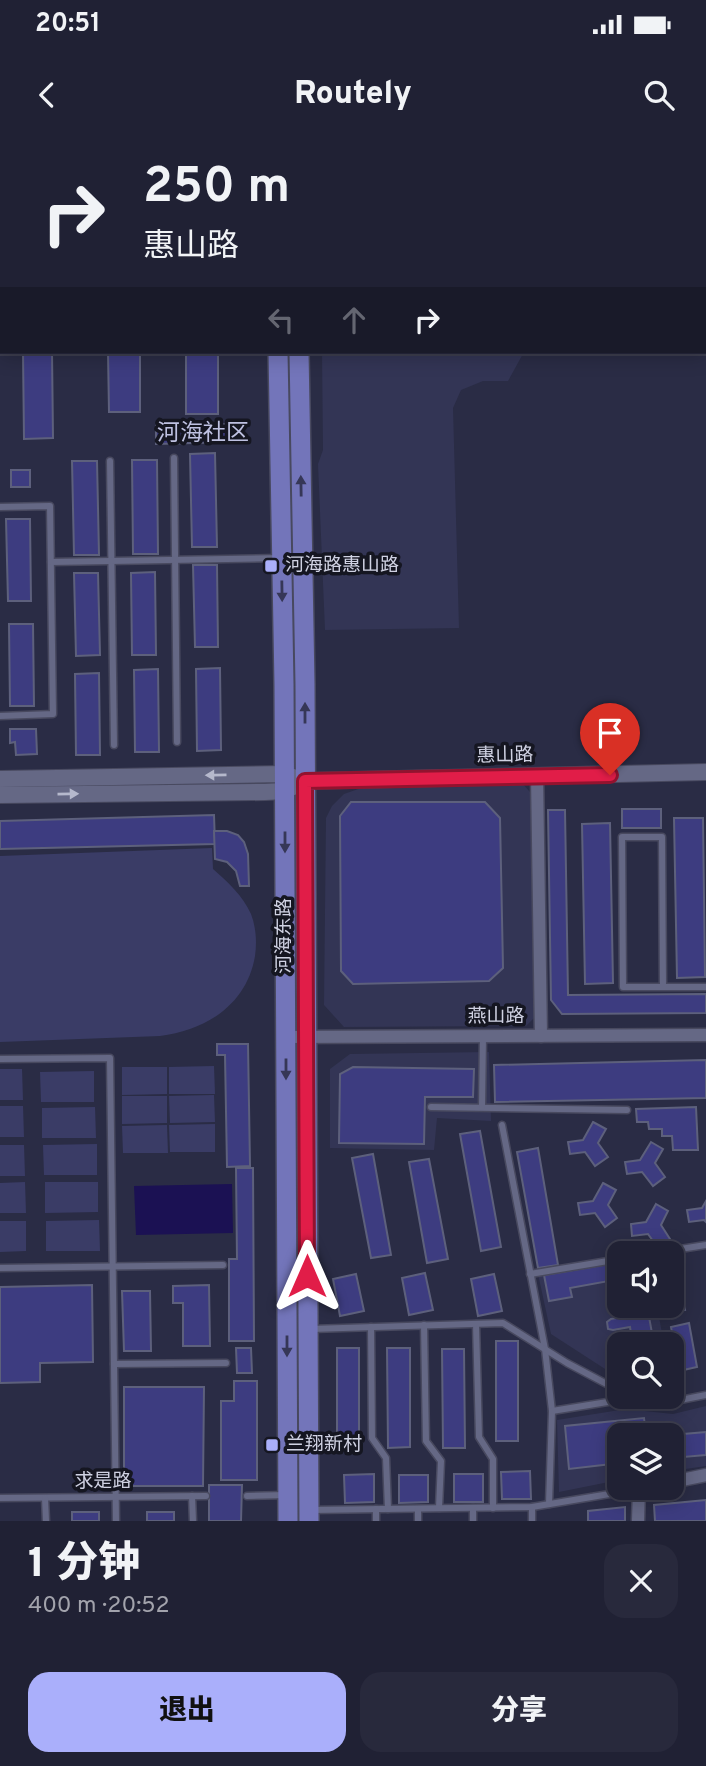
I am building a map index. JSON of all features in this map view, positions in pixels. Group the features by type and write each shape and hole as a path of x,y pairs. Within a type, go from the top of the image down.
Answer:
{"main road":[{"name":"河海东路","path":"278,354 284,782 288,1521"},
{"name":"河海东路","path":"299,354 305,781 309,1516"}],"street":[{"name":"惠山路","path":"0,795 305,781 706,772"},
{"path":"537,776 541,1036"},
{"name":"惠山路","path":"0,779 284,782"},
{"name":"燕山路","path":"286,1037 706,1035"},
{"path":"684,1480 706,1475"},
{"path":"638,1521 641,1500"}],"lane":[{"path":"174,458 177,741"},
{"path":"110,461 114,745"},
{"path":"0,507 50,506 53,714 0,716"},
{"path":"51,562 282,558"},
{"path":"663,987 662,837 622,837 623,987 663,987 706,987"},
{"path":"482,1107 483,1036"},
{"path":"0,1059 110,1058 116,1521"},
{"path":"431,1107 627,1110"},
{"path":"502,1125 545,1349 552,1411 549,1504"},
{"path":"684,1248 706,1244"},
{"path":"530,1273 607,1261"},
{"path":"0,1268 223,1265"},
{"path":"308,1329 503,1323 607,1384"},
{"path":"476,1324 479,1437 493,1460 493,1508"},
{"path":"424,1325 426,1441 440,1461 439,1508"},
{"path":"371,1327 372,1438 386,1458 388,1509"},
{"path":"114,1364 226,1363"},
{"path":"684,1399 706,1395"},
{"path":"552,1411 607,1401"},
{"path":"309,1516 376,1509 532,1507 607,1494"},
{"path":"247,1496 288,1495"},
{"path":"192,1496 193,1521"},
{"name":"求是路","path":"0,1498 206,1496"},
{"path":"46,1498 46,1521"},
{"path":"532,1507 532,1521"},
{"path":"473,1508 473,1521"},
{"path":"376,1509 376,1521"},
{"path":"418,1509 418,1521"}],"shaded area":[{"path":"322,354 523,354 508,381 483,381 461,390 453,408 459,628 325,630 318,464 323,450"},
{"path":"523,784 535,798 538,1014 526,1026 344,1027 324,1005 326,818 332,806 344,794 364,787"},
{"path":"212,848 213,869 244,901 251,914 256,935 251,973 234,1001 222,1012 194,1028 160,1036 0,1042 0,856"},
{"path":"489,1052 491,1121 437,1118 434,1150 330,1148 330,1069 350,1054"},
{"path":"214,1066 215,1094 169,1094 169,1067"},
{"path":"122,1067 167,1067 167,1094 122,1095"},
{"path":"0,1069 22,1069 23,1100 0,1100"},
{"path":"94,1071 94,1102 41,1102 40,1072"},
{"path":"214,1095 215,1122 170,1123 169,1096"},
{"path":"122,1096 167,1096 167,1123 122,1124"},
{"path":"0,1106 23,1106 24,1137 0,1137"},
{"path":"95,1107 96,1138 42,1138 42,1108"},
{"path":"215,1124 215,1152 170,1152 169,1125"},
{"path":"167,1125 168,1153 123,1153 122,1126"},
{"path":"97,1144 97,1175 44,1175 43,1145"},
{"path":"0,1145 24,1145 25,1176 0,1176"},
{"path":"25,1182 26,1213 0,1213 0,1183"},
{"path":"45,1182 98,1182 98,1212 45,1213"},
{"path":"232,1184 233,1233 136,1235 134,1186"},
{"path":"99,1220 100,1251 46,1251 46,1221"},
{"path":"0,1221 26,1221 26,1251 0,1252"},
{"path":"607,1260 607,1318 659,1318 662,1332 607,1332 607,1370 551,1334 538,1274"},
{"path":"706,1406 706,1466 684,1469 684,1423 607,1423 607,1482 559,1492 557,1420 626,1409 673,1414"}],"building":[{"path":"23,354 52,354 53,438 24,439"},
{"path":"108,354 140,354 140,412 109,412"},
{"path":"186,354 218,354 218,414 186,414"},
{"path":"233,424 233,442 156,444 156,426"},
{"path":"215,453 217,547 192,547 190,454"},
{"path":"132,460 157,460 158,554 133,554"},
{"path":"72,461 97,461 99,555 74,555"},
{"path":"11,470 30,470 30,487 11,487"},
{"path":"6,519 30,519 31,601 8,601"},
{"path":"193,565 217,565 218,647 195,647"},
{"path":"155,572 156,655 132,655 131,573"},
{"path":"74,573 98,573 100,655 76,656"},
{"path":"9,624 33,624 34,706 10,706"},
{"path":"220,668 221,750 197,751 196,669"},
{"path":"158,669 159,752 135,752 134,670"},
{"path":"99,673 100,755 76,755 75,674"},
{"path":"10,729 36,729 37,754 16,755 15,742 10,743"},
{"path":"351,802 485,802 500,818 503,968 489,981 353,984 341,971 340,816"},
{"path":"622,809 661,809 661,828 622,828"},
{"path":"548,810 565,810 568,995 706,994 706,1013 562,1014 551,1000"},
{"path":"214,815 215,844 0,849 0,821"},
{"path":"674,818 703,818 705,977 677,978"},
{"path":"610,823 613,983 585,984 582,824"},
{"path":"214,831 227,831 238,835 244,842 248,854 249,886 240,886 236,871 227,862 215,859"},
{"path":"217,1044 248,1044 250,1166 227,1167 225,1055 217,1055"},
{"path":"706,1060 706,1098 495,1102 494,1065"},
{"path":"353,1067 474,1069 473,1097 425,1097 424,1144 339,1143 340,1074"},
{"path":"696,1107 698,1150 673,1150 672,1136 662,1136 662,1129 649,1129 648,1122 637,1122 636,1109"},
{"path":"593,1122 606,1129 598,1143 608,1157 595,1166 585,1152 570,1154 568,1142 583,1140"},
{"path":"480,1131 501,1247 481,1251 460,1134"},
{"path":"651,1142 663,1149 655,1163 665,1177 653,1186 642,1172 627,1174 625,1162 640,1160"},
{"path":"538,1148 558,1265 538,1268 517,1152"},
{"path":"373,1154 391,1255 371,1258 352,1158"},
{"path":"429,1159 448,1259 427,1263 409,1162"},
{"path":"236,1168 253,1168 254,1341 229,1341 229,1259 237,1259"},
{"path":"603,1183 616,1190 608,1205 617,1218 605,1227 595,1213 580,1215 578,1203 593,1201"},
{"path":"706,1201 706,1222 689,1222 687,1210 702,1208"},
{"path":"656,1204 668,1211 661,1225 670,1239 653,1241 648,1234 632,1236 631,1224 646,1222"},
{"path":"607,1264 607,1281 570,1288 572,1297 549,1301 544,1275"},
{"path":"425,1273 433,1310 409,1315 402,1278"},
{"path":"356,1274 364,1311 340,1316 333,1279"},
{"path":"494,1274 502,1311 478,1316 471,1279"},
{"path":"92,1285 93,1362 40,1363 40,1382 0,1383 0,1287"},
{"path":"209,1285 210,1346 183,1346 183,1303 173,1303 173,1286"},
{"path":"122,1291 150,1291 151,1351 124,1351"},
{"path":"649,1318 652,1332 631,1332 630,1327 608,1329 607,1322 611,1319"},
{"path":"689,1323 697,1367 684,1370 684,1332 672,1332 671,1327"},
{"path":"496,1341 518,1341 518,1441 496,1441"},
{"path":"236,1348 251,1348 252,1373 237,1373"},
{"path":"337,1348 359,1348 359,1448 337,1448"},
{"path":"387,1348 410,1348 410,1447 388,1448"},
{"path":"442,1349 464,1349 465,1448 443,1448"},
{"path":"234,1381 257,1381 257,1480 221,1480 221,1401 234,1401"},
{"path":"124,1387 204,1387 203,1486 124,1486"},
{"path":"644,1418 645,1423 607,1423 607,1465 569,1469 565,1426"},
{"path":"706,1432 706,1455 684,1457 684,1434"},
{"path":"530,1471 531,1499 502,1499 501,1472"},
{"path":"374,1474 374,1502 345,1503 344,1475"},
{"path":"454,1474 483,1474 483,1502 454,1502"},
{"path":"399,1475 428,1475 428,1502 399,1503"},
{"path":"209,1485 242,1485 241,1521 209,1521"},
{"path":"706,1500 706,1521 655,1521 654,1505"},
{"path":"625,1507 625,1521 588,1521 588,1511"},
{"path":"72,1512 99,1512 99,1521 72,1521"},
{"path":"147,1512 174,1512 174,1521 147,1521"}],"place":[{"name":"河海路惠山路","path":"271,566"},
{"name":"兰翔新村","path":"272,1445"}],"district":[{"name":"河海社区","path":"203,434"}],"route":[{"path":"307,1276 305,781 610,775"}]}
